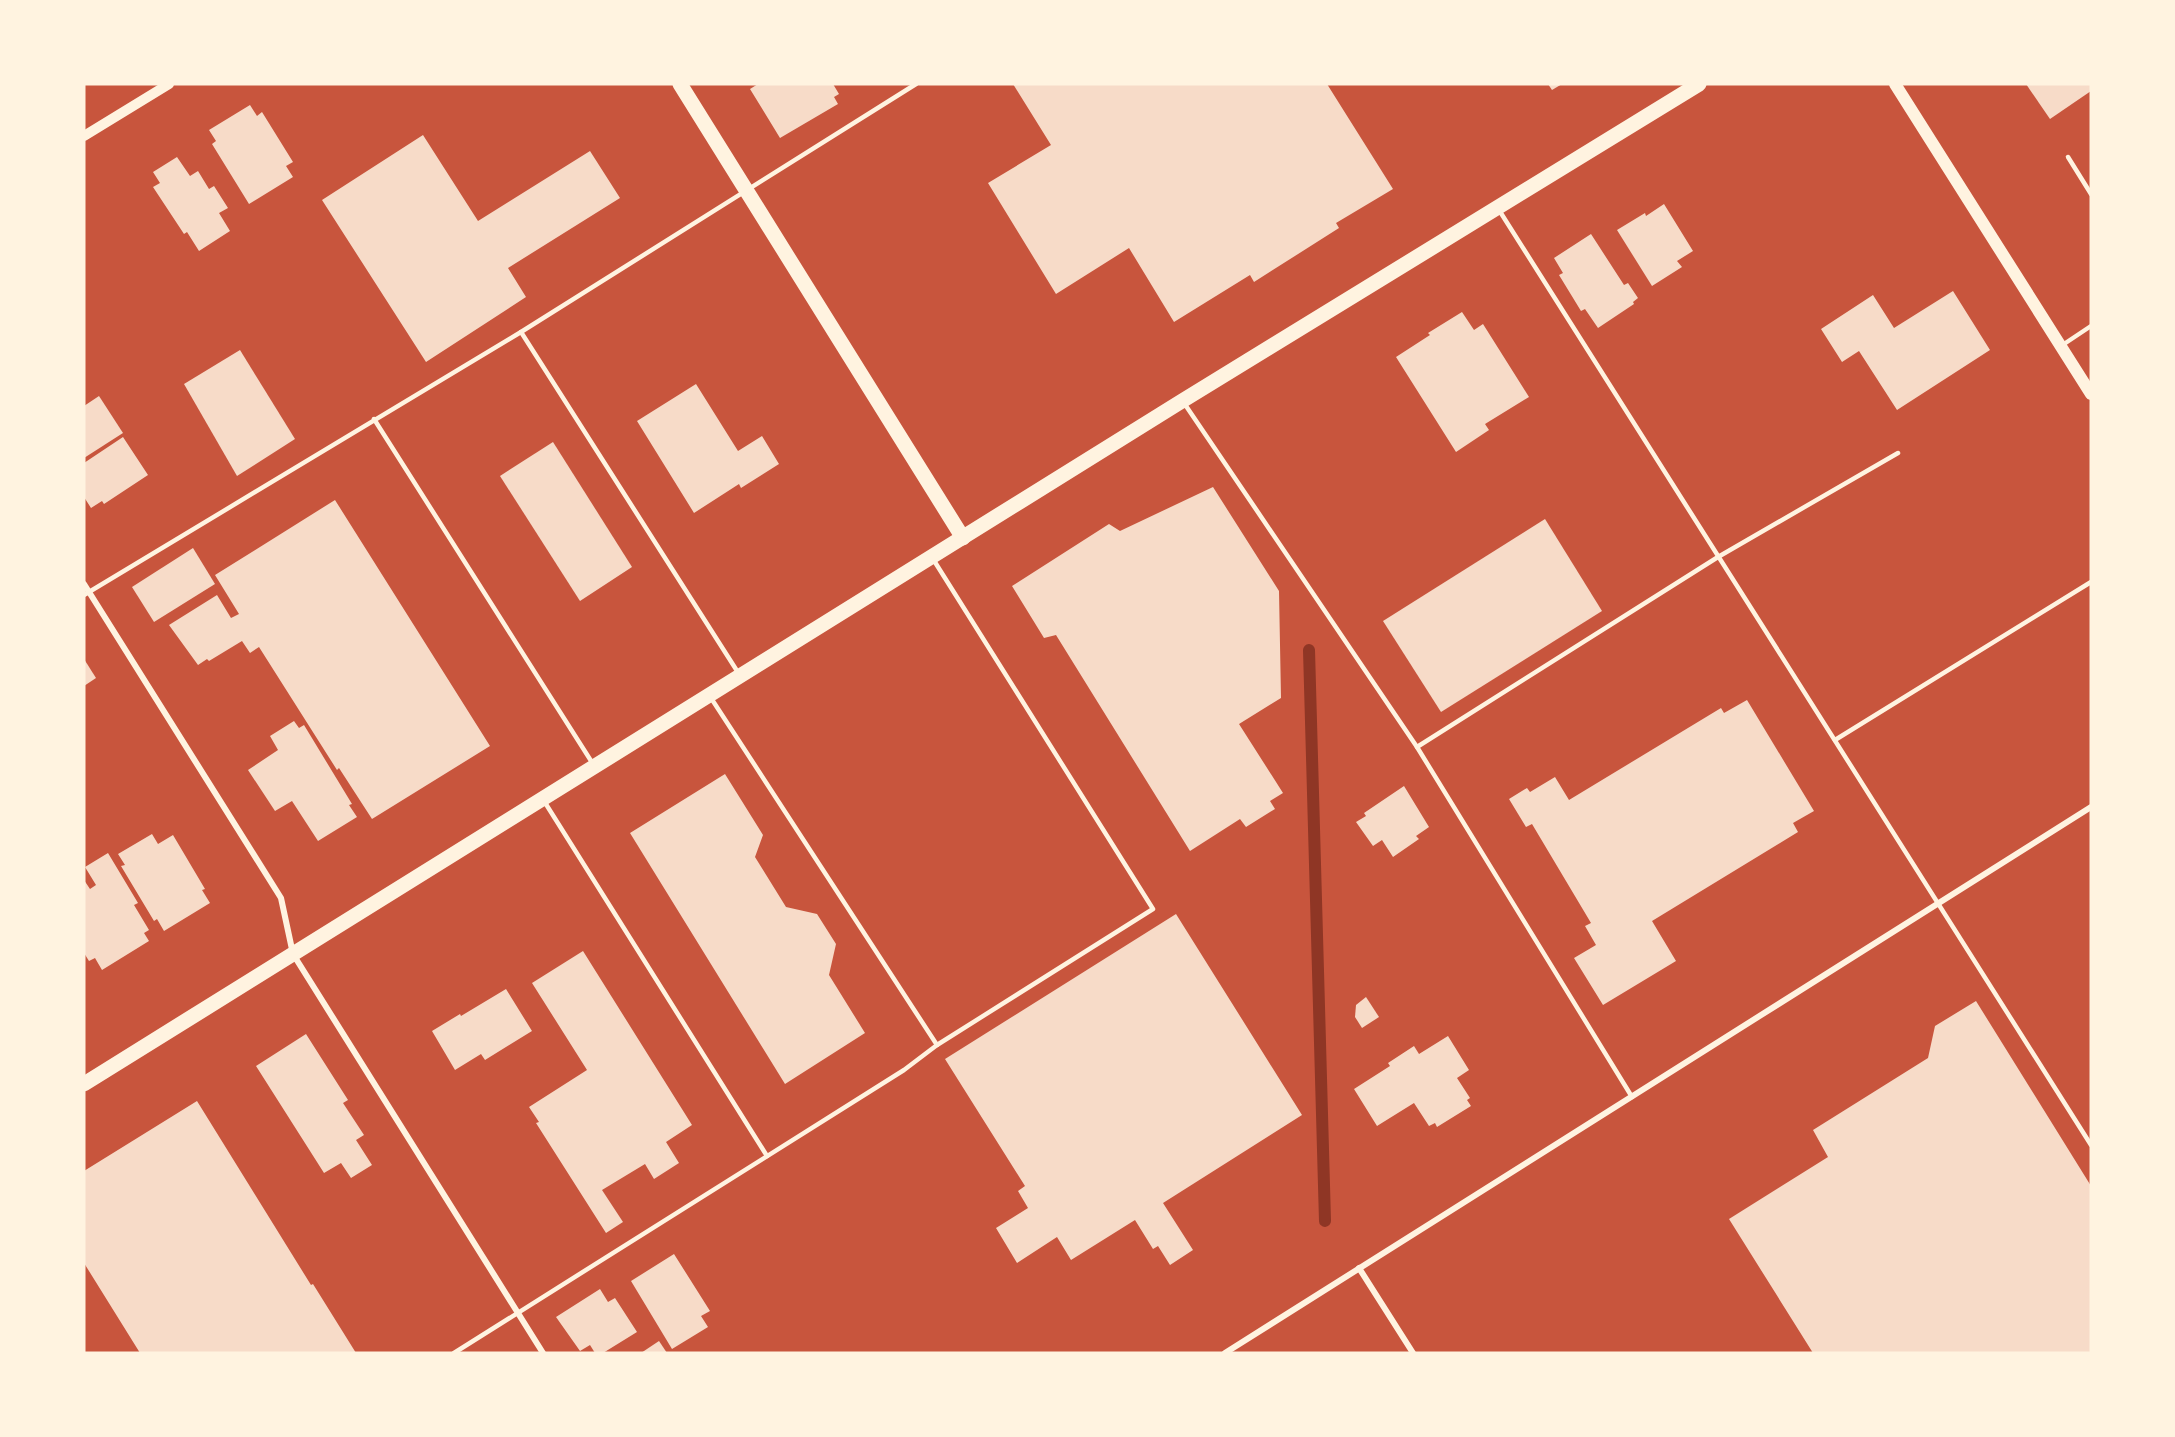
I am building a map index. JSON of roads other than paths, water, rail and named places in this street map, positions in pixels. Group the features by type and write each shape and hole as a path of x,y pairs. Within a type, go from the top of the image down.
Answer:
{"main road":[{"path":"680,84 963,538"},
{"path":"84,1083 1182,401 1700,84"},
{"path":"1895,84 2091,394"}],"street":[{"path":"84,136 169,84"},
{"path":"84,584 86,594 281,898 293,954 543,1353"},
{"path":"1225,1353 2091,807"},
{"path":"1359,1268 1413,1353"}],"lane":[{"path":"86,594 521,332 916,84"},
{"path":"2068,157 2091,194"},
{"path":"1498,208 2091,1146"},
{"path":"2061,346 2091,326"},
{"path":"521,332 740,676"},
{"path":"1182,401 1418,747 1632,1097"},
{"path":"374,419 595,767"},
{"path":"1418,747 1718,557 1898,453"},
{"path":"454,1353 904,1070 937,1045 1153,909 932,557"},
{"path":"1835,740 2091,582"},
{"path":"709,695 937,1045"},
{"path":"543,799 767,1156"}],"waterway":[{"path":"1309,650 1325,1221"}]}
